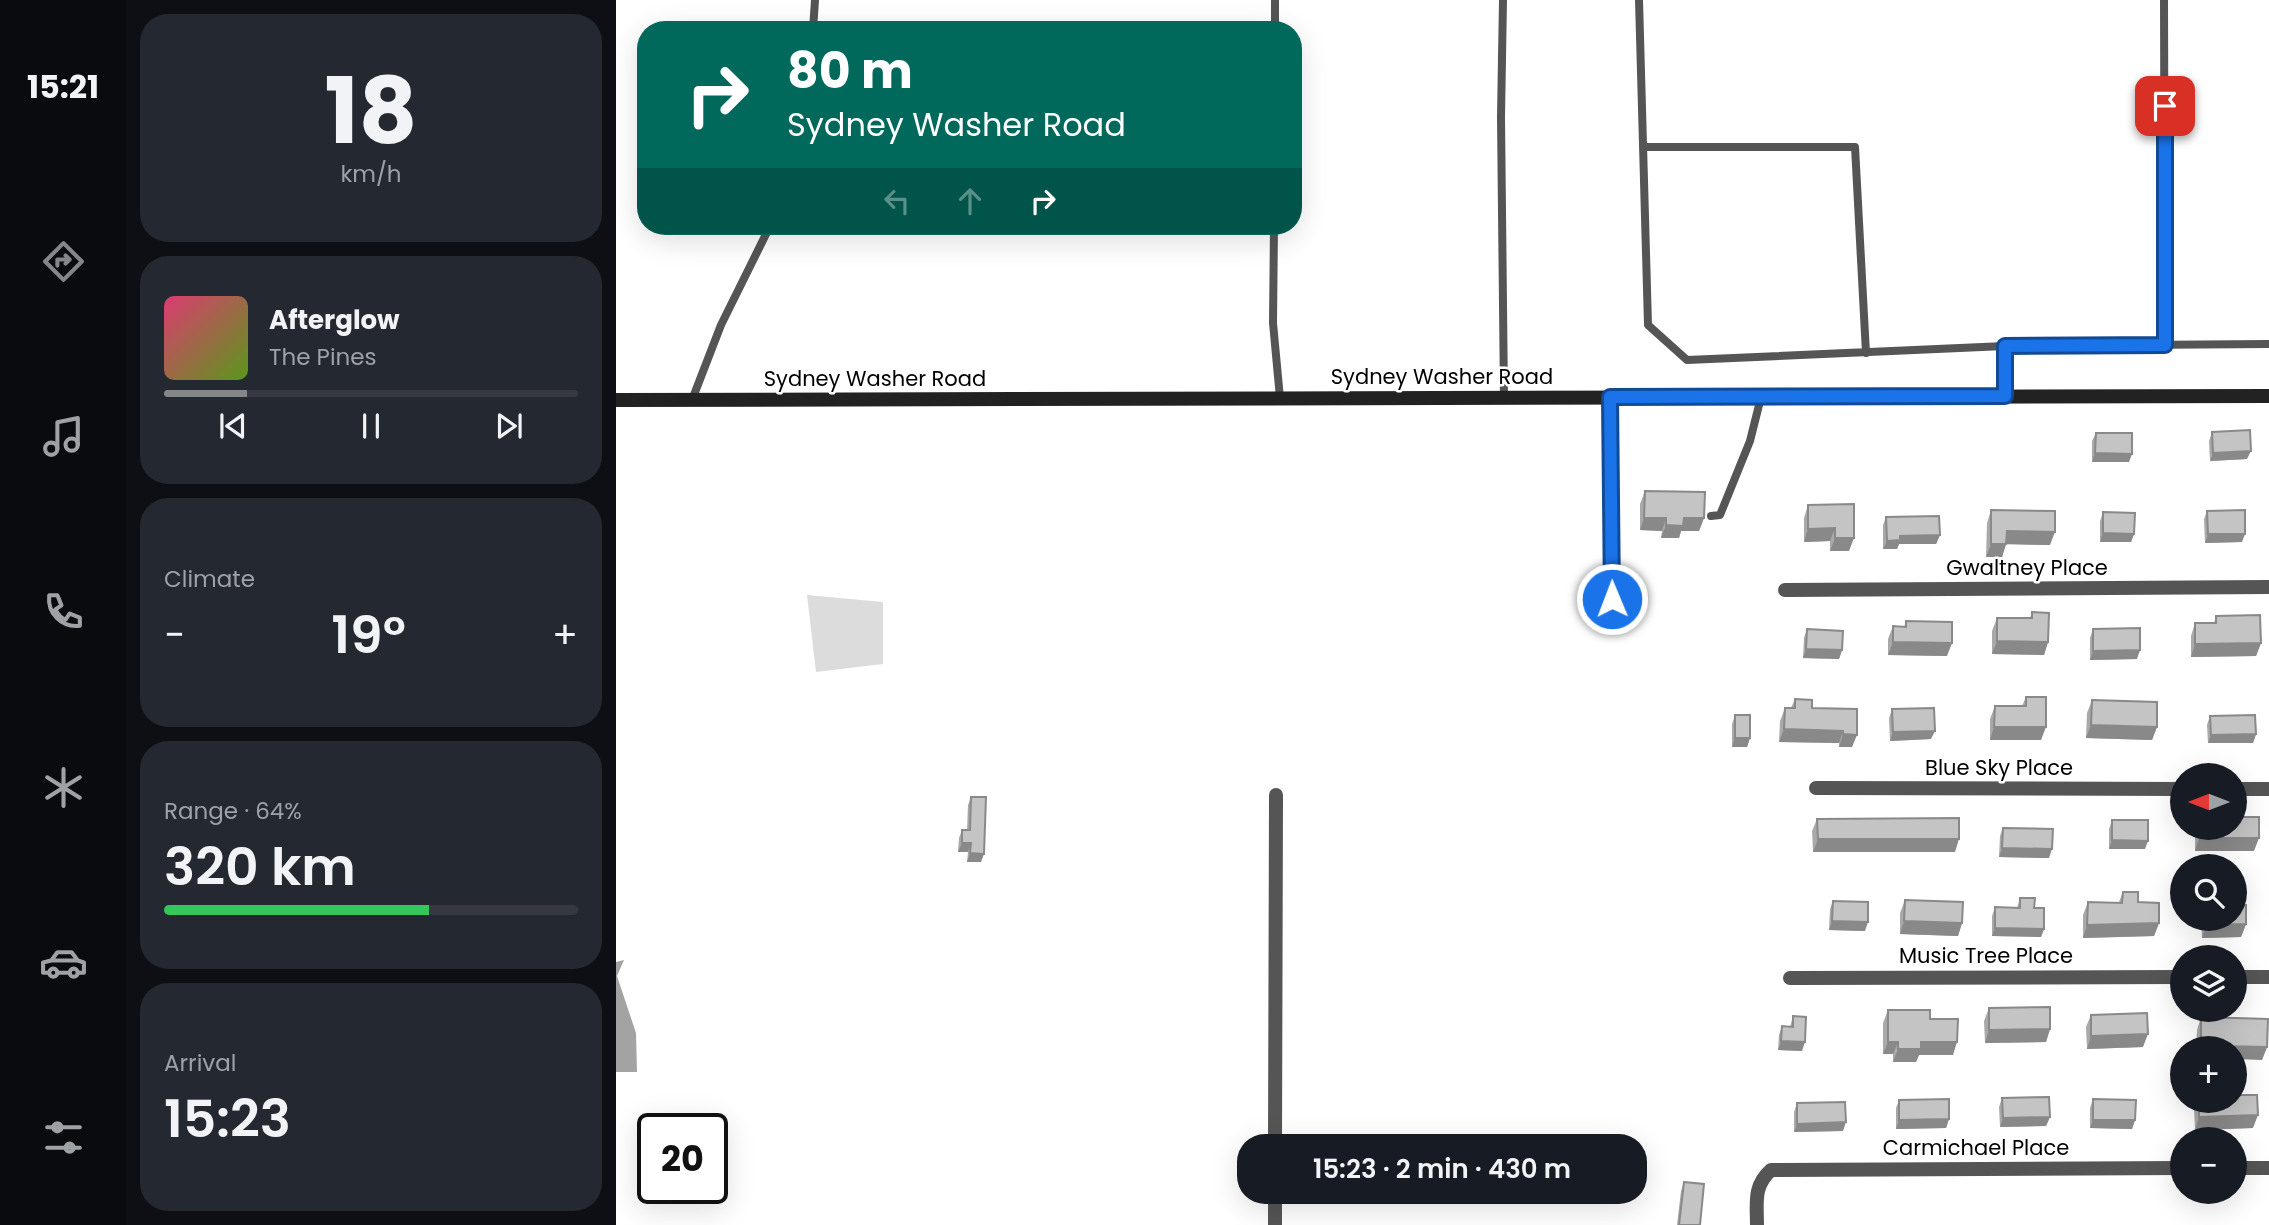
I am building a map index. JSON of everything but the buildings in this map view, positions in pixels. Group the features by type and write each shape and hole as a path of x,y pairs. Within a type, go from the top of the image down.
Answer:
{"street":[{"name":"Sydney Washer Road","path":"616,400 2269,396"},
{"name":"Gwaltney Place","path":"1785,590 2269,587"},
{"name":"Blue Sky Place","path":"1816,788 2170,789"},
{"path":"2247,789 2269,789"},
{"path":"1275,1134 1276,795"},
{"name":"Music Tree Place","path":"1790,978 2170,977"},
{"path":"2247,977 2269,977"},
{"name":"Carmichael Place","path":"1757,1225 1757,1192 1761,1178 1770,1170 2170,1168"},
{"path":"2247,1168 2269,1168"},
{"path":"1275,1204 1275,1225"}],"lane":[{"path":"814,21 815,0"},
{"path":"1275,0 1275,21"},
{"path":"1503,0 1501,117 1504,398"},
{"path":"1639,0 1648,325 1687,360 2005,346 2269,344"},
{"path":"2164,0 2165,345"},
{"path":"1643,147 1856,147 1866,353"},
{"path":"692,400 722,325 766,235"},
{"path":"1273,235 1273,323 1280,398"},
{"path":"2005,346 2005,396"},
{"path":"1610,397 1612,599"},
{"path":"1711,516 1720,515 1750,440 1761,397"}],"shaded area":[{"path":"807,595 883,602 883,664 816,672"},
{"path":"624,960 617,976 636,1033 637,1072 616,1072 616,962"}],"route":[{"path":"1612,599 1610,397 2005,396 2005,346 2165,345 2165,106"}]}
